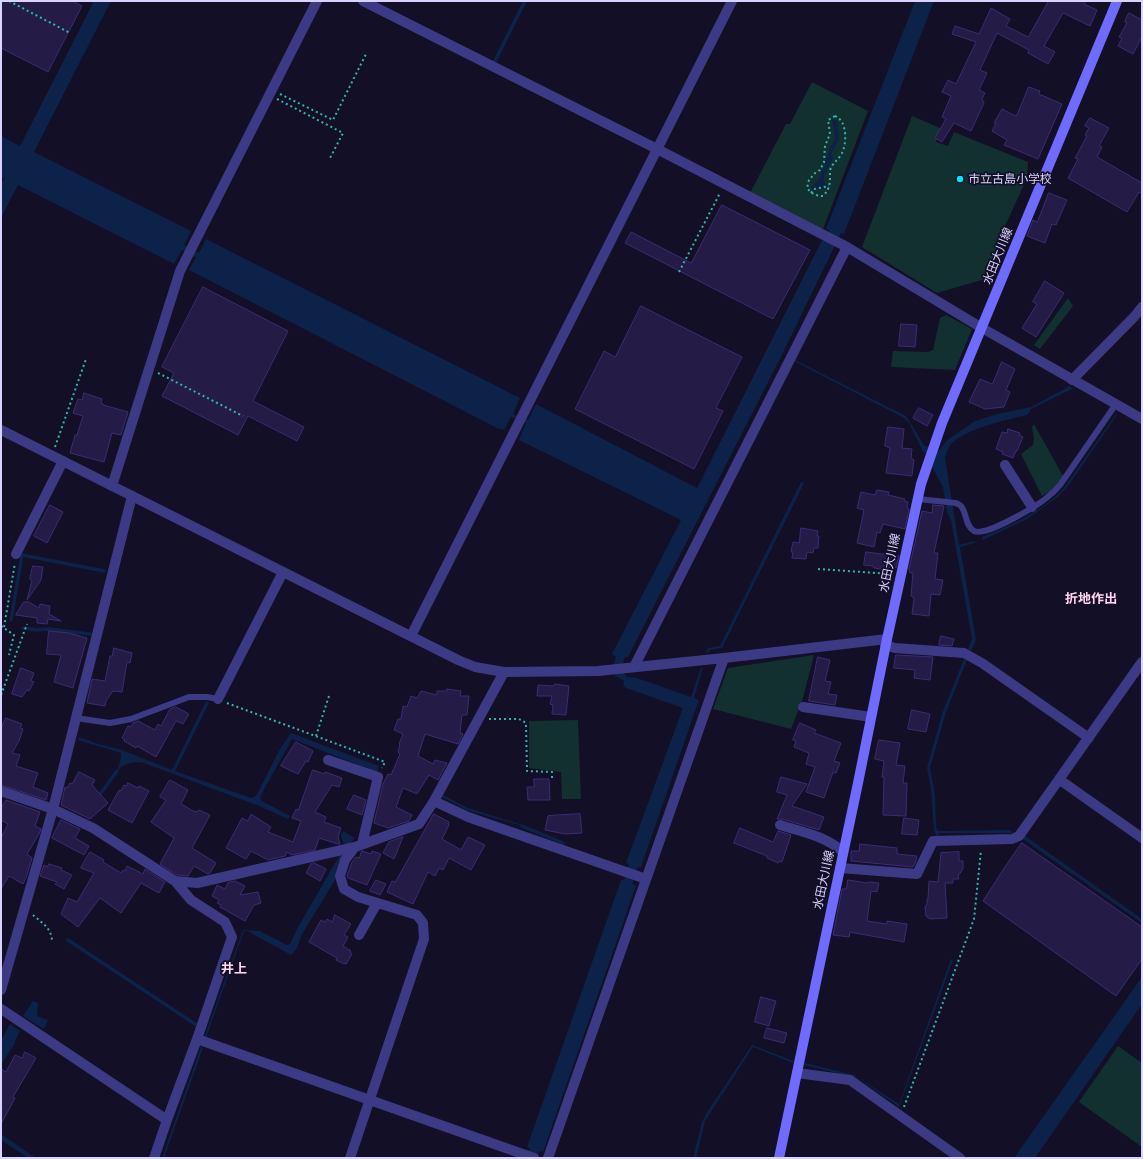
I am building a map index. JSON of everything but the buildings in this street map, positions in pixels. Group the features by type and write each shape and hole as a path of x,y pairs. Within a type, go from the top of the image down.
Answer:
{"main road":[{"name":"水田大川線","path":"779,1158 886,642 921,484 942,423 1115,2"}],"street":[{"path":"112,486 180,270 317,1"},
{"path":"363,1 657,149 845,246 982,328 1142,419"},
{"path":"411,636 732,1"},
{"path":"632,667 845,246"},
{"path":"1072,380 1129,323 1142,307"},
{"path":"1,430 458,660 475,667 504,672 598,671 886,642 895,648 964,653 982,663 1089,738"},
{"path":"16,554 63,461"},
{"path":"1005,465 1032,508"},
{"path":"1,990 53,809 132,496"},
{"path":"218,699 283,572"},
{"path":"548,1158 644,878 724,658"},
{"path":"840,868 917,874 933,841 982,841 1012,839 1019,836 1142,662"},
{"path":"175,881 197,882 358,846 419,824 434,801 504,672"},
{"path":"803,707 871,717"},
{"path":"328,760 378,776 358,846 345,860 340,876 344,889 358,897 417,915 423,923 424,939 350,1158"},
{"path":"1060,780 1142,838"},
{"path":"1,792 53,809 93,828 175,881 191,900 225,922 232,936 154,1158"},
{"path":"434,801 468,817 644,878"},
{"path":"780,825 827,840 835,844 843,852"},
{"path":"359,935 377,903"},
{"path":"1,1009 167,1120"},
{"path":"197,1039 534,1158"},
{"path":"797,1072 850,1080 960,1158"}],"lane":[{"path":"918,498 956,503 961,506 972,530 979,532 992,529 1020,515 1051,495 1060,485 1116,404"},
{"path":"76,718 110,723 131,719 189,697 207,697 218,699"}],"path":[{"path":"9,1 70,33"},
{"path":"271,92 333,120 366,54"},
{"path":"271,92 343,133 329,160"},
{"path":"835,116 841,120 844,127 845,139 841,155 830,170 830,185 823,196 817,196 811,193 807,188 809,180 820,170 824,162 825,146 830,134 828,120 835,116"},
{"path":"679,272 724,184"},
{"path":"811,193 814,189 819,187 828,187 830,185"},
{"path":"52,456 86,359"},
{"path":"149,371 163,375 243,416"},
{"path":"10,655 14,635 2,626 16,554"},
{"path":"818,569 901,574"},
{"path":"1,694 27,624"},
{"path":"316,736 329,696"},
{"path":"218,699 385,762 378,776"},
{"path":"478,719 519,719 526,723 527,771 552,772 552,780"},
{"path":"901,1116 974,919 982,841"},
{"path":"24,908 50,931 52,942"}],"green space":[{"path":"812,82 868,111 823,229 750,193 786,124 790,124"},
{"path":"912,116 940,128 936,142 948,146 954,132 1028,162 1027,178 1005,226 1011,233 1008,242 1002,242 985,279 937,293 862,247"},
{"path":"1068,298 1073,306 1040,349 1034,345"},
{"path":"946,315 972,329 955,370 891,367 893,351 928,352 933,350 940,318"},
{"path":"1034,424 1063,476 1053,490 1042,496 1021,454 1033,445 1034,439 1032,427"},
{"path":"814,655 803,698 791,729 713,709 728,668"},
{"path":"578,720 581,799 562,799 561,772 529,768 529,721"},
{"path":"1118,1046 1142,1063 1142,1147 1079,1102"}],"water":[{"path":"94,1 111,1 34,152 191,231 184,245 199,253 206,239 520,398 513,414 516,416 515,418 511,417 504,430 499,429 189,270 196,257 182,250 174,264 18,185 1,218 1,184 4,178 1,177 1,136 20,146"},
{"path":"523,1 527,1 496,63 493,61"},
{"path":"915,1 934,1 844,234 841,233 782,355 628,657 625,657 624,659 623,670 627,677 637,678 691,697 701,668 703,667 694,698 699,700 641,867 638,867 632,883 636,886 543,1152 539,1151 536,1158 526,1158 530,1148 527,1147 621,880 624,880 629,864 626,863 683,708 626,688 623,685 624,681 615,676 614,662 616,657 612,654 681,520 519,440 526,423 524,422 526,419 528,420 536,404 697,488 820,244 829,231 826,229"},
{"path":"833,119 837,121 839,139 831,154 833,159 827,169 827,172 824,174 824,182 828,188 813,190 811,187 819,179 825,166 830,147 834,141 835,136"},
{"path":"795,360 906,416 924,445 938,452 947,440 975,421 997,414 1031,407 1070,386 1072,389 1031,409 1027,415 987,425 967,433 951,444 947,451 945,458 959,545 974,541 975,543 960,547 976,640 971,651 968,649 972,639 951,520 947,512 943,487 932,467 935,458 923,452 909,423 904,418 794,361"},
{"path":"1116,414 1117,415 1068,486 1058,497 1027,519 983,540 982,537 1004,528 1035,512 1063,489"},
{"path":"801,482 804,483 722,648 706,652 708,648 720,646"},
{"path":"964,659 967,660 946,712 930,768 935,795 936,827 938,831 1011,830 1012,833 939,833 938,836 934,830 931,789 927,768 942,714"},
{"path":"206,701 209,703 175,771 251,798 256,796 280,749 291,733 379,766 377,772 292,739 260,797 262,801 290,816 288,819 259,806 144,763 129,763 117,771 121,753 78,740 79,737 98,744 122,750 172,770"},
{"path":"443,795 468,808 526,827 466,810 442,797"},
{"path":"343,831 355,838 342,857 335,874 335,880 301,936 298,947 291,955 247,931 244,931 206,1038 204,1038 243,930 260,931 287,945 290,944 345,844 343,843 341,836"},
{"path":"1025,836 1142,919 1142,923 1023,839"},
{"path":"951,959 953,960 899,1107 858,1078 804,1065 805,1063 854,1075 899,1104"},
{"path":"1142,977 1142,1004 1035,1158 1014,1158"},
{"path":"33,1001 38,1003 37,1016 48,1020 44,1029 23,1016"},
{"path":"10,1024 20,1031 15,1043 1,1065 1,1040"},
{"path":"752,1045 794,1061 793,1063 753,1047 705,1121 696,1158 693,1158 702,1122 706,1114"},
{"path":"201,1047 203,1048 164,1158 162,1158"},
{"path":"1,1134 36,1158 28,1158 1,1140"}],"waterway":[{"path":"11,620 22,555 104,571"},
{"path":"23,628 37,630 49,629 90,634"},
{"path":"101,793 117,771"},
{"path":"522,826 563,843"},
{"path":"68,940 195,1024"}],"place":[{"name":"市立古島小学校","path":"960,179"}],"district":[{"name":"折地作出","path":"1091,599"},
{"name":"井上","path":"234,969"}]}
